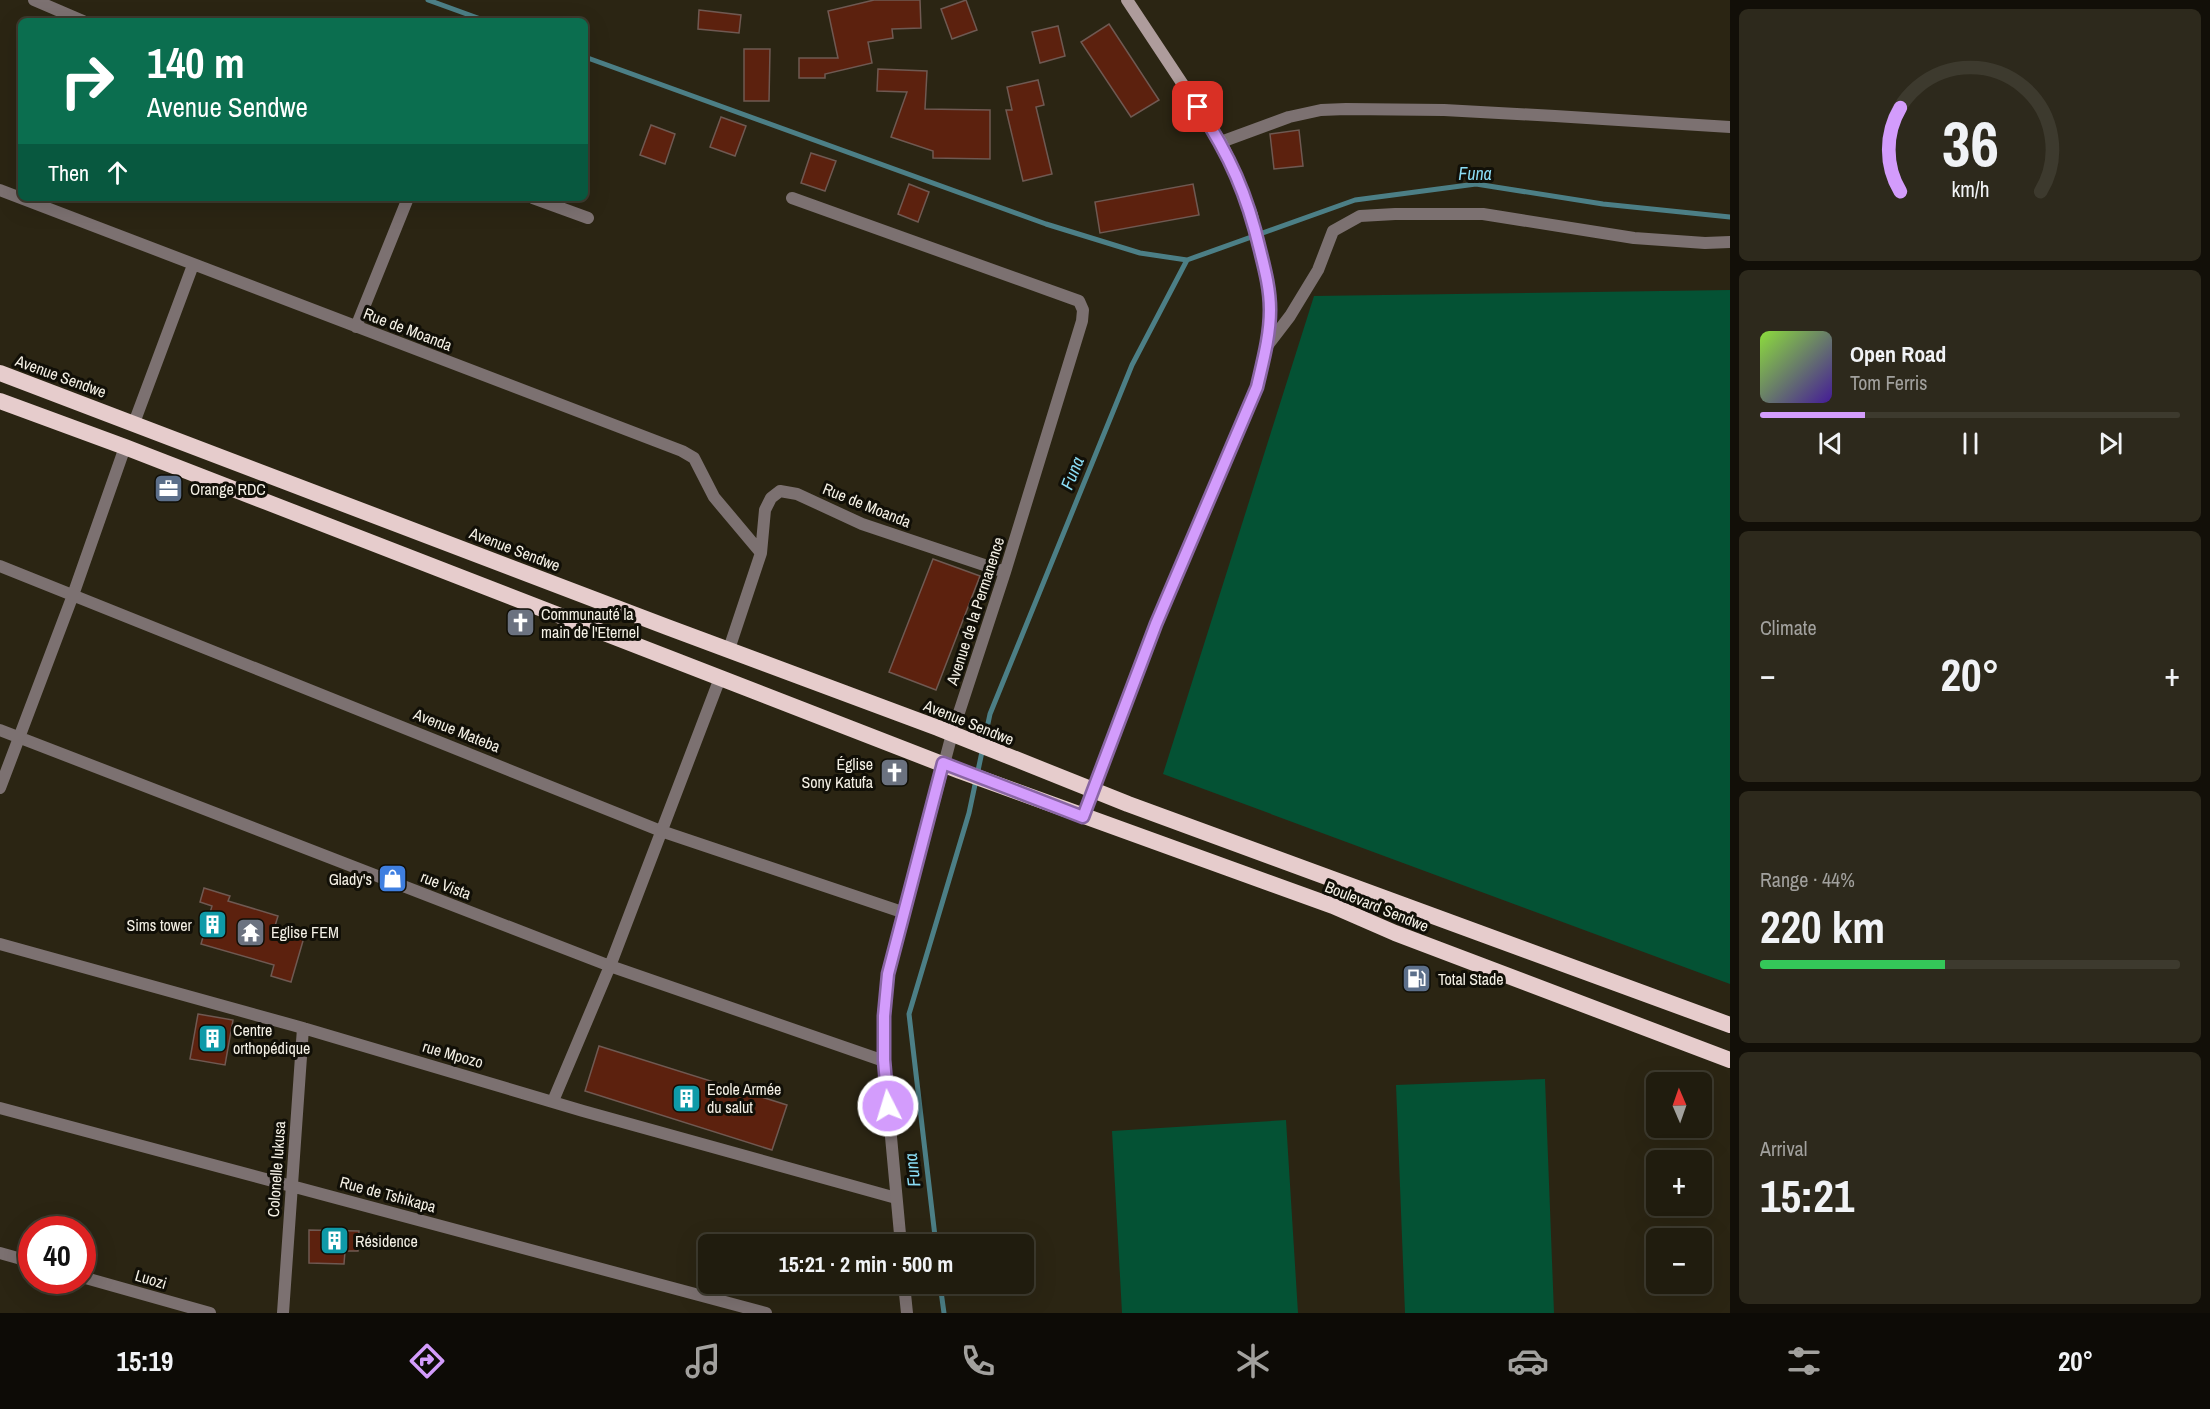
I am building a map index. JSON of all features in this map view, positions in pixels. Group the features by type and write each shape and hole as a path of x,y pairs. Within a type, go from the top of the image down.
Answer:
{"highway":[{"name":"Avenue Sendwe","path":"0,373 1017,760"},
{"path":"0,401 943,763"},
{"path":"117,444 127,420"},
{"name":"Boulevard Sendwe","path":"1017,760 1730,1025"},
{"name":"Boulevard Sendwe","path":"943,763 1083,817 1333,906 1395,933 1730,1060"}],"main road":[{"path":"1083,817 1156,624 1257,387 1267,346 1270,310 1266,274 1252,215 1233,167 1221,142 1127,0"}],"street":[{"path":"34,0 76,18"},
{"path":"1221,142 1289,117 1321,110 1346,109 1444,110 1730,127"},
{"name":"Rue de Moanda","path":"0,190 18,197"},
{"name":"Avenue de la Permanence","path":"792,198 1079,301 1083,310 1082,321 1005,572 943,763 888,974 884,1016 884,1060 900,1234"},
{"name":"Rue de Moanda","path":"28,201 682,451 694,458 714,497 761,553"},
{"path":"356,327 407,201"},
{"path":"541,201 588,218"},
{"path":"1267,346 1290,316 1318,270 1333,231 1360,216 1483,214 1634,238 1705,243 1730,242"},
{"path":"127,420 193,265"},
{"path":"0,788 72,595 117,444"},
{"name":"Rue de Moanda","path":"729,649 761,553 765,510 771,498 780,491 797,494 862,524 1005,572"},
{"name":"Avenue Mateba","path":"0,566 661,831 905,913"},
{"path":"553,1101 610,966 720,678"},
{"name":"rue Vista","path":"0,730 610,966 884,1060"},
{"name":"rue Mpozo","path":"0,944 303,1028 896,1198"},
{"name":"Colonelle lukusa","path":"283,1313 303,1028"},
{"name":"Rue de Tshikapa","path":"0,1108 766,1313"},
{"path":"0,1253 18,1258"},
{"name":"Luozi","path":"96,1281 210,1313"},
{"path":"905,1294 907,1313"}],"green space":[{"path":"1730,290 1730,984 1163,774 1314,296"},
{"path":"1545,1079 1554,1313 1405,1313 1396,1085"},
{"path":"1286,1120 1298,1313 1122,1313 1112,1131"}],"building":[{"path":"874,0 920,0 921,28 892,29 893,38 868,42 872,63 825,74 825,78 799,78 799,58 838,58 828,11"},
{"path":"966,0 977,30 952,39 941,9"},
{"path":"699,10 741,15 739,33 698,29"},
{"path":"1109,24 1159,100 1131,117 1081,42"},
{"path":"1058,26 1065,56 1040,63 1032,32"},
{"path":"744,49 770,49 769,101 744,101"},
{"path":"878,69 927,71 925,109 990,110 990,159 933,158 933,151 891,137 907,92 877,91"},
{"path":"1038,80 1044,105 1036,107 1052,174 1023,181 1006,110 1012,110 1007,87"},
{"path":"721,117 746,126 735,156 710,147"},
{"path":"651,125 675,134 665,164 640,155"},
{"path":"1299,130 1303,166 1274,169 1270,134"},
{"path":"811,153 836,161 825,191 801,183"},
{"path":"909,184 929,192 918,222 898,214"},
{"path":"1193,184 1199,215 1100,233 1095,202"},
{"path":"933,559 980,576 936,690 889,672"},
{"path":"204,888 230,896 228,901 278,916 275,926 305,934 291,982 271,976 274,965 201,944 212,906 200,902"},
{"name":"Centre orthopédique","path":"198,1014 233,1020 225,1065 190,1059"},
{"name":"Ecole Armée du salut","path":"599,1046 787,1105 772,1150 585,1091"},
{"name":"Résidence","path":"309,1230 359,1231 358,1251 345,1251 344,1264 309,1263"}],"waterway":[{"path":"428,0 478,18"},
{"path":"588,58 1046,224 1140,253 1187,260"},
{"name":"Funa","path":"935,1234 909,1014 969,813 990,714 1132,365 1187,260 1355,200 1476,184 1603,204 1730,217"},
{"name":"Funa","path":"941,1294 944,1313"}],"place":[{"name":"Orange RDC","path":"169,489"},
{"name":"Communauté la main de l'Eternel","path":"520,623"},
{"name":"Église Sony Katufa","path":"894,773"},
{"name":"Glady's","path":"393,879"},
{"name":"Sims tower","path":"213,925"},
{"name":"Eglise FEM","path":"250,932"},
{"name":"Total Stade","path":"1417,979"},
{"name":"Centre orthopédique","path":"212,1039"},
{"name":"Ecole Armée du salut","path":"686,1098"},
{"name":"Résidence","path":"334,1241"}],"route":[{"path":"888,1106 884,1060 884,1016 888,974 943,763 1083,817 1156,624 1257,387 1267,346 1270,310 1269,285 1244,192 1221,142 1198,107"}]}
